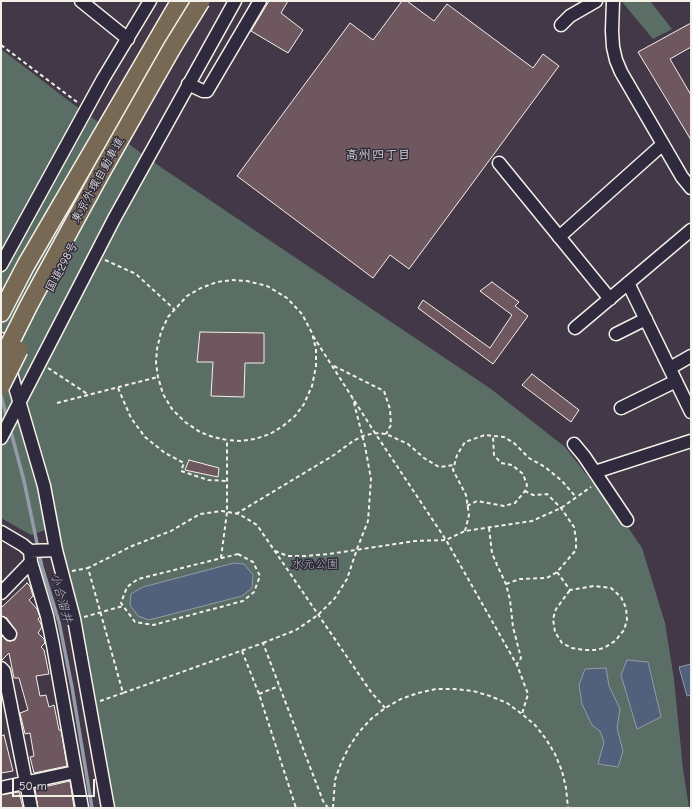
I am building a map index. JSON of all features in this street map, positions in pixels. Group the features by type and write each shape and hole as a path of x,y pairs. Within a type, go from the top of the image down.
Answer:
{"highway":[{"path":"1,313 26,265 150,50 180,1"},
{"name":"東京外環自動車道","path":"1,342 191,1"},
{"name":"東京外環自動車道","path":"1,361 29,305 102,171 172,48 201,1"},
{"name":"国道298号","path":"1,386 31,324 121,154 206,1"}],"street":[{"path":"81,1 128,39"},
{"path":"1,265 103,79 150,1"},
{"path":"3,435 19,401 114,219 235,1"},
{"path":"188,84 203,91 207,91 260,1"},
{"path":"561,25 570,16 596,1"},
{"path":"613,1 613,47 621,72 682,177 691,188"},
{"path":"559,237 663,144"},
{"path":"500,163 610,299"},
{"path":"575,328 691,230"},
{"path":"628,283 691,412"},
{"path":"616,334 646,319"},
{"path":"1,339 44,486 56,550 74,620 108,808"},
{"path":"670,368 691,356"},
{"path":"621,408 676,382"},
{"path":"598,476 691,442"},
{"path":"574,444 598,476 627,520"},
{"path":"1,532 23,545 30,556 52,638 82,808"},
{"path":"1,593 30,556 56,550"},
{"path":"1,623 10,634"},
{"path":"1,668 4,671 31,808"},
{"path":"1,788 75,772"}],"path":[{"path":"1,45 78,102"},
{"path":"105,260 136,274 174,309"},
{"path":"312,333 316,349 316,366 312,386 304,404 295,416 270,434 241,441 213,437 200,432 185,422 172,409 163,394 158,377 156,349 161,332 168,317 187,296 201,288 217,282 247,280 267,286 287,298 302,314 312,333 446,540 516,664 528,694 522,714"},
{"path":"333,365 384,391 390,409 391,425 386,434"},
{"path":"47,368 89,395"},
{"path":"58,403 158,377"},
{"path":"118,388 131,418 145,437 160,449 184,463 181,470 208,480 227,482"},
{"path":"90,706 296,630 318,615 335,598 347,579 368,521 370,500 371,479 363,436 353,397"},
{"path":"236,514 334,455 353,441 363,436 376,433 386,434 408,444 424,458 439,467 454,465"},
{"path":"465,531 469,515 468,506 466,495 453,470 454,465 457,455 465,442 485,435 504,437 514,443 529,458 545,467 562,481 576,497"},
{"path":"468,506 477,501 504,506 515,503 526,491 527,485 523,474 512,465 501,463 494,455 493,436"},
{"path":"221,558 227,512 227,440"},
{"path":"274,550 288,556 329,554 415,541 446,540 465,531 532,521 561,508 576,497 598,476"},
{"path":"506,584 520,579 547,578 557,572 576,550 574,528 561,508 547,494 533,495 526,491"},
{"path":"62,574 88,568 132,546 171,531 200,514 222,511 239,514 256,525 371,692 386,708"},
{"path":"489,528 492,553 506,584 510,600 513,627 521,658 516,664"},
{"path":"238,554 253,562 260,576 254,592 243,601 153,625 136,622 123,606 121,603 127,586 138,579 238,554"},
{"path":"88,568 123,693"},
{"path":"557,572 570,590"},
{"path":"594,586 611,588 621,597 626,608 627,620 624,630 615,641 604,648 595,650 572,648 562,643 555,632 553,619 556,609 570,590 594,586"},
{"path":"74,620 123,606"},
{"path":"263,642 328,808"},
{"path":"242,650 259,694 296,808"},
{"path":"259,694 279,686"},
{"path":"333,808 335,780 341,763 359,732 371,719 401,699 418,693 454,689 473,691 507,703 535,725 543,734 555,754 562,770 568,808"}],"green space":[{"path":"624,1 650,1 672,29 653,39 623,3"},
{"name":"水元公園","path":"1,49 73,104 162,168 491,389 565,447 597,488 600,486 642,548 665,623 674,679 683,769 689,808 114,808 67,564 57,526 31,535 1,518"}],"water":[{"path":"234,563 244,564 253,575 252,588 242,596 149,620 138,616 130,605 131,594 143,587"},
{"path":"627,660 648,662 661,717 637,729 621,675"},
{"path":"691,664 691,695 687,696 679,667"},
{"path":"606,668 609,686 620,709 617,728 623,751 618,767 598,764 604,742 600,731 592,725 582,704 579,685 585,669"}],"building":[{"path":"269,1 288,1 281,13 303,30 288,53 251,31"},
{"path":"402,1 407,1 434,21 447,4 533,68 543,54 559,66 409,269 390,255 373,278 237,176 350,23 373,40"},
{"path":"691,23 691,47 670,59 691,95 691,140 638,52"},
{"path":"492,282 519,302 515,306 528,316 493,364 418,308 423,300 490,348 512,315 480,291"},
{"path":"200,332 264,333 264,363 245,363 244,397 211,396 213,362 197,362"},
{"path":"532,374 579,410 571,422 522,385"},
{"path":"189,460 219,468 218,477 185,470"},
{"path":"27,583 30,586 33,596 29,600 37,609 40,617 38,619 42,627 38,633 44,639 45,643 41,647 44,650 49,674 36,676 40,696 46,695 49,707 54,705 59,730 61,730 67,766 34,773 30,757 34,756 30,733 25,734 20,713 28,710 19,678 14,678 9,653 1,661 1,635 7,641 11,641 15,640 17,633 7,618 1,616 1,608"},
{"path":"4,735 13,771 1,773 1,736"},
{"path":"70,781 74,808 38,808 35,789"},
{"path":"19,792 23,808 1,808 1,795"}],"waterway":[{"name":"小合溜井","path":"1,396 7,418"},
{"name":"小合溜井","path":"10,428 24,481 42,567 59,622 72,687 92,808"}],"district":[{"name":"高州四丁目","path":"378,155"}]}
